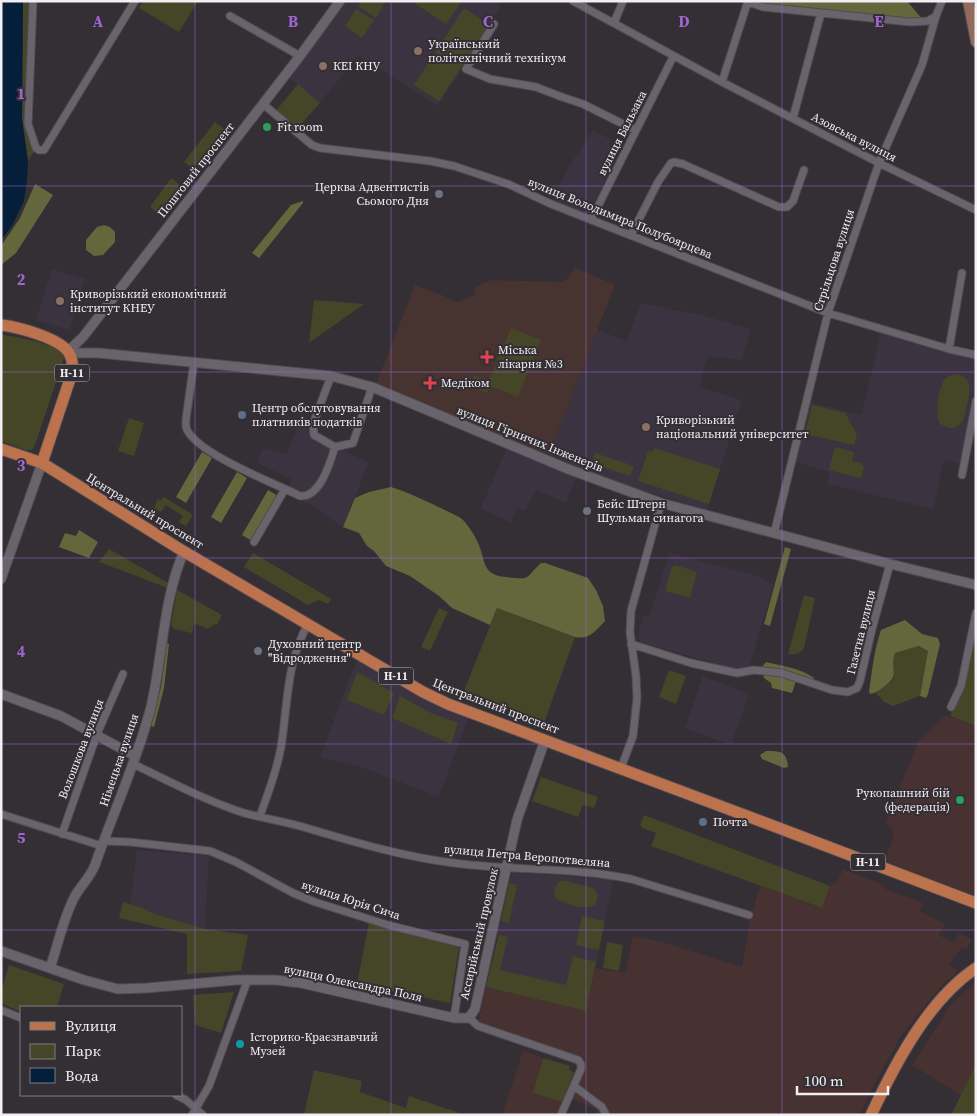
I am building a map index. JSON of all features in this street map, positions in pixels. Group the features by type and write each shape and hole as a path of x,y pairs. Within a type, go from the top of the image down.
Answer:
{"main road":[{"path":"968,1 976,42"},
{"name":"Н-11","path":"1,449 42,463 73,371 72,362 64,347 48,339 3,324"},
{"name":"Центральний проспект","path":"42,463 184,551 423,692 448,704 976,903"},
{"path":"871,1115 898,1061 924,1020 948,992 976,968"}],"street":[{"path":"33,1 28,124 36,148 39,150 46,149 135,1"},
{"name":"Поштовий проспект","path":"68,352 83,337 300,56 340,1"},
{"name":"Азовська вулиця","path":"573,1 722,82 879,163 976,210"},
{"path":"614,23 623,1"},
{"name":"Стрільцова вулиця","path":"774,534 828,313 879,163 922,65 942,1"},
{"path":"722,82 748,2 763,7 910,22 928,21 936,16"},
{"path":"793,118 822,12"},
{"path":"230,16 300,56"},
{"path":"494,24 466,70 490,79 536,88 562,96 583,104 635,130"},
{"name":"вулиця Бальзака","path":"591,220 673,56"},
{"name":"вулиця Володимира Полубоярцева","path":"263,104 312,145 320,148 430,161 454,166 508,184 551,204 828,313 949,350 976,355"},
{"path":"631,235 658,182 670,163 683,164 779,207 787,207 793,201 804,170"},
{"path":"949,350 962,273"},
{"name":"вулиця Гірничих Інженерів","path":"68,352 99,353 331,376 372,387 568,469 661,503 774,534 976,585"},
{"path":"194,362 186,424 188,431 202,447 254,475 306,497 324,478 335,447"},
{"path":"331,376 312,430 314,435 335,447 353,443 372,387"},
{"path":"962,475 976,401"},
{"path":"1,580 42,463"},
{"path":"254,542 285,489"},
{"path":"621,768 633,736 637,698 631,644 631,611 661,503"},
{"name":"Німецька вулиця","path":"50,968 70,905 92,873 134,760 151,706 173,583 184,551"},
{"name":"Газетна вулиця","path":"631,644 691,663 742,674 754,670 782,673 832,690 848,692 856,688 860,681 890,564"},
{"path":"952,707 961,686 976,613"},
{"path":"260,816 278,765 294,656 298,642 308,624"},
{"name":"Волошкова вулиця","path":"62,834 97,734 123,674"},
{"name":"вулиця Петра Веропотвеляна","path":"1,694 55,713 97,734 134,760 192,792 244,813 301,826 360,844 428,859 507,868 592,872 631,879 749,915"},
{"name":"Ассирійський провулок","path":"469,1018 475,1009 516,820 545,740"},
{"name":"вулиця Юрія Сича","path":"1,814 62,834 103,844 136,842 210,851 236,862 293,893 315,902 388,925 465,944 454,1018"},
{"name":"вулиця Олександра Поля","path":"1,951 96,984 129,990 248,979 301,983 454,1018 469,1018 478,1026 578,1060 581,1066 561,1115"},
{"path":"194,1112 210,1086 248,979"},
{"path":"1,1010 20,1018"},
{"path":"574,1086 602,1107 606,1115"},
{"path":"178,1096 186,1100 194,1112 203,1115"}],"shaded area":[{"name":"Український політехнічний технікум","path":"344,1 502,1 490,26 438,106 358,55 320,103 288,77"},
{"path":"593,130 612,140 609,146 619,152 588,214 553,200 566,171"},
{"name":"Міська лікарня №3","path":"574,267 615,285 549,455 376,384 415,285 457,302 474,295 475,287 491,280 563,282 570,276"},
{"name":"Криворізький економічний інститут КНЕУ","path":"52,269 85,279 69,330 36,320"},
{"name":"Криворізький національний університет","path":"640,303 701,315 751,329 742,360 708,356 699,387 742,400 707,510 629,486 549,455 597,330 627,341"},
{"path":"881,333 976,359 976,392 963,464 944,460 933,509 827,484 829,472 792,461 806,401 861,415"},
{"path":"300,420 314,422 313,430 335,447 369,462 343,527 313,506 286,492 291,479 257,463 263,448 287,454"},
{"path":"507,447 577,476 566,503 536,490 525,511 517,508 511,523 481,508"},
{"path":"669,553 758,576 774,584 749,668 743,671 640,642 638,636 643,616 650,615"},
{"path":"357,659 469,717 439,797 366,769 320,757"},
{"path":"703,676 749,694 731,745 685,728"},
{"path":"946,715 976,726 976,896 885,861 894,834 886,823 918,742"},
{"path":"137,850 211,856 209,857 205,929 152,913 130,903"},
{"path":"843,869 884,885 883,888 923,903 920,911 945,924 939,935 953,943 959,933 972,940 966,949 962,947 949,964 958,971 941,986 901,1036 860,1115 597,1115 597,1110 573,1099 586,1063 582,1059 478,1024 486,987 586,1011 595,968 625,973 633,936 665,943 742,967 750,920 760,886 821,908 830,886 837,882"},
{"path":"512,872 613,880 586,1011 486,987"},
{"path":"976,981 976,1064 961,1095 912,1065 952,1003"},
{"path":"523,1051 543,1058 533,1093 562,1102 557,1115 502,1115"}],"green space":[{"path":"23,1 33,1 28,108 36,148 28,161 22,119"},
{"path":"143,1 198,1 179,32 139,8"},
{"path":"361,1 386,1 376,18 358,6"},
{"path":"411,1 462,1 446,24"},
{"path":"754,1 907,1 923,20 763,4"},
{"path":"464,8 489,25 439,101 414,85"},
{"path":"356,9 374,20 362,38 345,26"},
{"path":"298,84 320,103 295,131 274,113"},
{"path":"215,122 227,131 196,171 184,162"},
{"path":"171,178 183,187 162,216 150,207"},
{"path":"35,184 53,195 16,253 1,265 1,246 20,218"},
{"path":"303,201 259,258 252,253 291,205"},
{"path":"104,225 110,227 115,232 115,242 103,255 94,256 86,250 86,240 97,227"},
{"path":"314,300 364,304 309,343"},
{"path":"511,328 541,340 518,397 490,386 487,393 470,386 474,375 489,381"},
{"path":"1,335 22,338 55,348 63,354 64,358 32,450 26,450 1,441"},
{"path":"955,374 965,377 968,381 969,395 962,422 957,427 949,428 940,424 938,420 938,402 944,380"},
{"path":"812,405 845,413 857,434 854,445 805,434"},
{"path":"129,418 144,423 134,456 118,451"},
{"path":"835,447 854,452 852,461 861,463 864,468 861,478 829,470"},
{"path":"654,448 720,469 709,504 638,481 648,451 652,452"},
{"path":"202,452 212,458 186,503 176,497"},
{"path":"595,453 634,466 630,476 592,463"},
{"path":"237,472 247,478 221,523 211,517"},
{"path":"391,487 419,498 461,519 474,534 488,570 498,576 524,578 541,563 545,563 588,578 603,606 605,621 592,634 580,638 497,608 490,625 452,608 439,596 410,576 386,566 374,551 367,546 359,533 343,527 355,498 369,492"},
{"path":"268,490 278,496 252,541 242,535"},
{"path":"164,497 193,515 186,526 179,522 183,516 166,505 161,512 154,508 158,499 160,501"},
{"path":"79,530 98,542 89,558 59,547 65,533 76,536"},
{"path":"785,547 791,549 770,626 764,624"},
{"path":"109,549 170,584 168,588 99,562"},
{"path":"253,553 331,599 328,604 319,600 308,605 244,567"},
{"path":"676,565 697,572 690,598 665,591 672,567"},
{"path":"177,590 222,615 217,625 215,624 208,629 194,623 192,633 174,629 171,625"},
{"path":"804,595 815,598 804,648 797,654 788,654"},
{"path":"439,608 448,612 430,651 421,647"},
{"path":"497,608 575,637 544,723 464,691"},
{"path":"905,620 922,634 938,638 940,644 928,694 926,698 920,696 928,651 919,646 895,653 893,663 894,675 890,682 880,690 870,694 874,661 881,630"},
{"path":"973,642 976,643 976,726 950,716 963,686"},
{"path":"167,643 169,644 164,688 154,727 151,726 161,687"},
{"path":"919,646 928,651 920,696 893,706 884,702 876,693 892,681 894,677 892,660 895,653"},
{"path":"766,662 803,672 814,678 813,681 797,678 792,693 772,688 771,683 764,678 762,667"},
{"path":"669,670 686,676 676,704 659,697"},
{"path":"357,672 394,693 384,715 347,700"},
{"path":"400,696 431,713 458,723 451,744 392,718"},
{"path":"766,751 782,753 786,758 788,767 784,768 762,759 760,755"},
{"path":"541,777 598,797 594,808 583,805 578,817 532,801"},
{"path":"644,815 830,886 822,908 651,846 656,833 642,828 640,825"},
{"path":"560,881 593,888 598,895 596,904 583,907 558,900 555,897 554,890"},
{"path":"509,883 517,885 509,923 501,921"},
{"path":"123,902 205,929 248,935 241,971 187,974 187,934 119,918"},
{"path":"582,916 605,921 599,950 576,945"},
{"path":"369,922 459,947 450,1003 357,984"},
{"path":"499,935 508,937 500,970 566,985 573,956 596,962 586,1011 486,987"},
{"path":"607,942 623,945 619,971 603,968"},
{"path":"9,965 64,984 57,1006 20,1006 20,1012 1,1003 1,992"},
{"path":"234,992 221,1033 195,1025 193,995"},
{"path":"543,1058 570,1066 569,1070 574,1072 562,1102 533,1093"},
{"path":"976,1064 976,1115 951,1115"},
{"path":"314,1070 362,1081 360,1092 406,1108 409,1096 460,1113 459,1115 304,1115"}],"water":[{"path":"1,1 23,1 22,119 28,161 24,201 12,226 1,240"}],"place":[{"name":"Український політехнічний технікум","path":"418,51"},
{"name":"КЕІ КНУ","path":"323,66"},
{"name":"Fit room","path":"267,127"},
{"name":"Церква Адвентистів Сьомого Дня","path":"439,194"},
{"name":"Криворізький економічний інститут КНЕУ","path":"60,301"},
{"name":"Міська лікарня №3","path":"487,357"},
{"name":"Медіком","path":"430,383"},
{"name":"Центр обслуговування платників податків","path":"242,415"},
{"name":"Криворізький національний університет","path":"646,427"},
{"name":"Бейс Штерн Шульман синагога","path":"587,511"},
{"name":"Духовний центр \"Відродження\"","path":"258,651"},
{"name":"Рукопашний бій (федерація)","path":"960,800"},
{"name":"Почта","path":"703,822"},
{"name":"Історико-Краєзнавчий Музей","path":"240,1044"}]}
